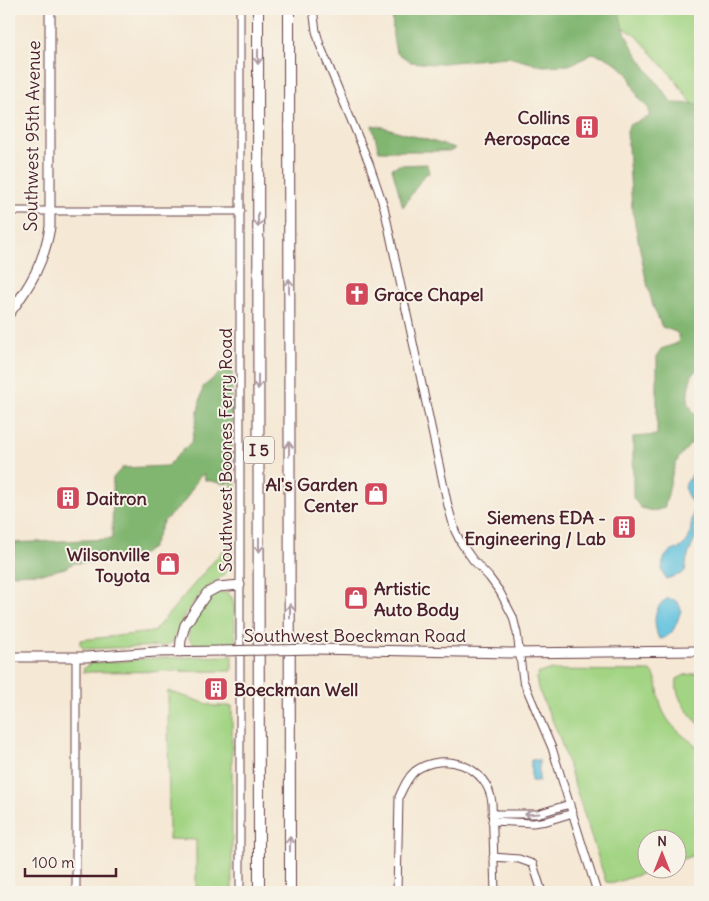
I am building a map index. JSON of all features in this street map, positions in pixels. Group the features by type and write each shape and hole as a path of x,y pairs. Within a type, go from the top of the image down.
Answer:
{"highway":[{"name":"I 5","path":"258,9 259,892"},
{"name":"I 5","path":"289,9 290,892"}],"main road":[{"name":"Southwest 95th Avenue","path":"9,314 28,289 39,268 48,242 50,211 50,9"},
{"path":"180,652 184,625 207,593 218,587 240,585"},
{"name":"Southwest Boeckman Road","path":"9,657 76,657 180,652 315,649 519,653 700,651"}],"street":[{"name":"Southwest Boones Ferry Road","path":"240,9 240,892"},
{"path":"313,9 320,45 369,163 384,207 455,531 467,552 489,577 507,604 515,624 524,684 546,732 597,892"},
{"path":"9,211 241,210"},
{"path":"76,657 76,892"},
{"path":"398,892 398,802 404,784 416,771 429,764 438,762 455,763 468,767 476,772 490,791 495,892"},
{"path":"492,818 537,814 570,804"},
{"path":"492,818 533,823 573,813"},
{"path":"493,857 524,860 532,864 542,892"}],"green space":[{"path":"392,9 619,9 625,33 632,46 672,103 700,104 700,368 693,374 688,396 699,428 697,436 675,465 664,508 654,511 641,508 633,498 633,437 657,435 657,356 661,349 678,343 679,336 676,332 662,327 653,306 632,208 627,131 629,125 649,117 649,109 638,97 628,74 616,63 592,53 569,65 543,66 508,57 432,64 411,62 396,52 393,37"},
{"path":"589,9 700,9 700,115 673,77 636,35"},
{"path":"372,125 455,148 452,151 379,151"},
{"path":"427,164 429,173 424,175 403,207 392,168 399,165"},
{"path":"232,363 232,481 227,484 205,480 204,474 199,477 184,502 163,522 152,548 132,561 74,563 65,568 45,573 9,574 9,543 112,539 113,478 122,468 167,466 192,441 203,387"},
{"path":"236,478 231,564 225,574 202,592 184,615 173,642 164,646 84,649 80,644 80,640 153,632 225,548 232,512 232,481"},
{"path":"221,592 227,593 232,597 236,645 207,646 193,643 189,639 189,633 193,619 206,600 212,595"},
{"path":"232,656 232,671 83,672 84,668 91,663 151,658"},
{"path":"549,670 651,671 654,674 662,709 666,716 681,734 700,748 700,853 686,858 686,828 636,828 636,876 614,883 606,882 558,733 538,689 536,678 539,673"},
{"path":"700,673 700,725 680,698 677,679 685,675"},
{"path":"168,691 214,706 232,706 232,892 196,892 196,840 169,839"}],"water":[{"path":"700,466 700,514 695,524 695,538 687,558 685,571 666,579 662,571 665,557 684,545 689,537 695,508 687,494 686,486 690,477"},
{"path":"667,599 677,602 681,611 672,632 661,639 658,637 655,616 659,606"},
{"path":"531,760 539,760 539,781 531,781"}],"place":[{"name":"Collins Aerospace","path":"587,127"},
{"name":"Grace Chapel","path":"357,294"},
{"name":"Al's Garden Center","path":"376,494"},
{"name":"Daitron","path":"68,498"},
{"name":"Siemens EDA - Engineering / Lab","path":"624,527"},
{"name":"Wilsonville Toyota","path":"168,564"},
{"name":"Artistic Auto Body","path":"356,598"},
{"name":"Boeckman Well","path":"216,689"}]}
